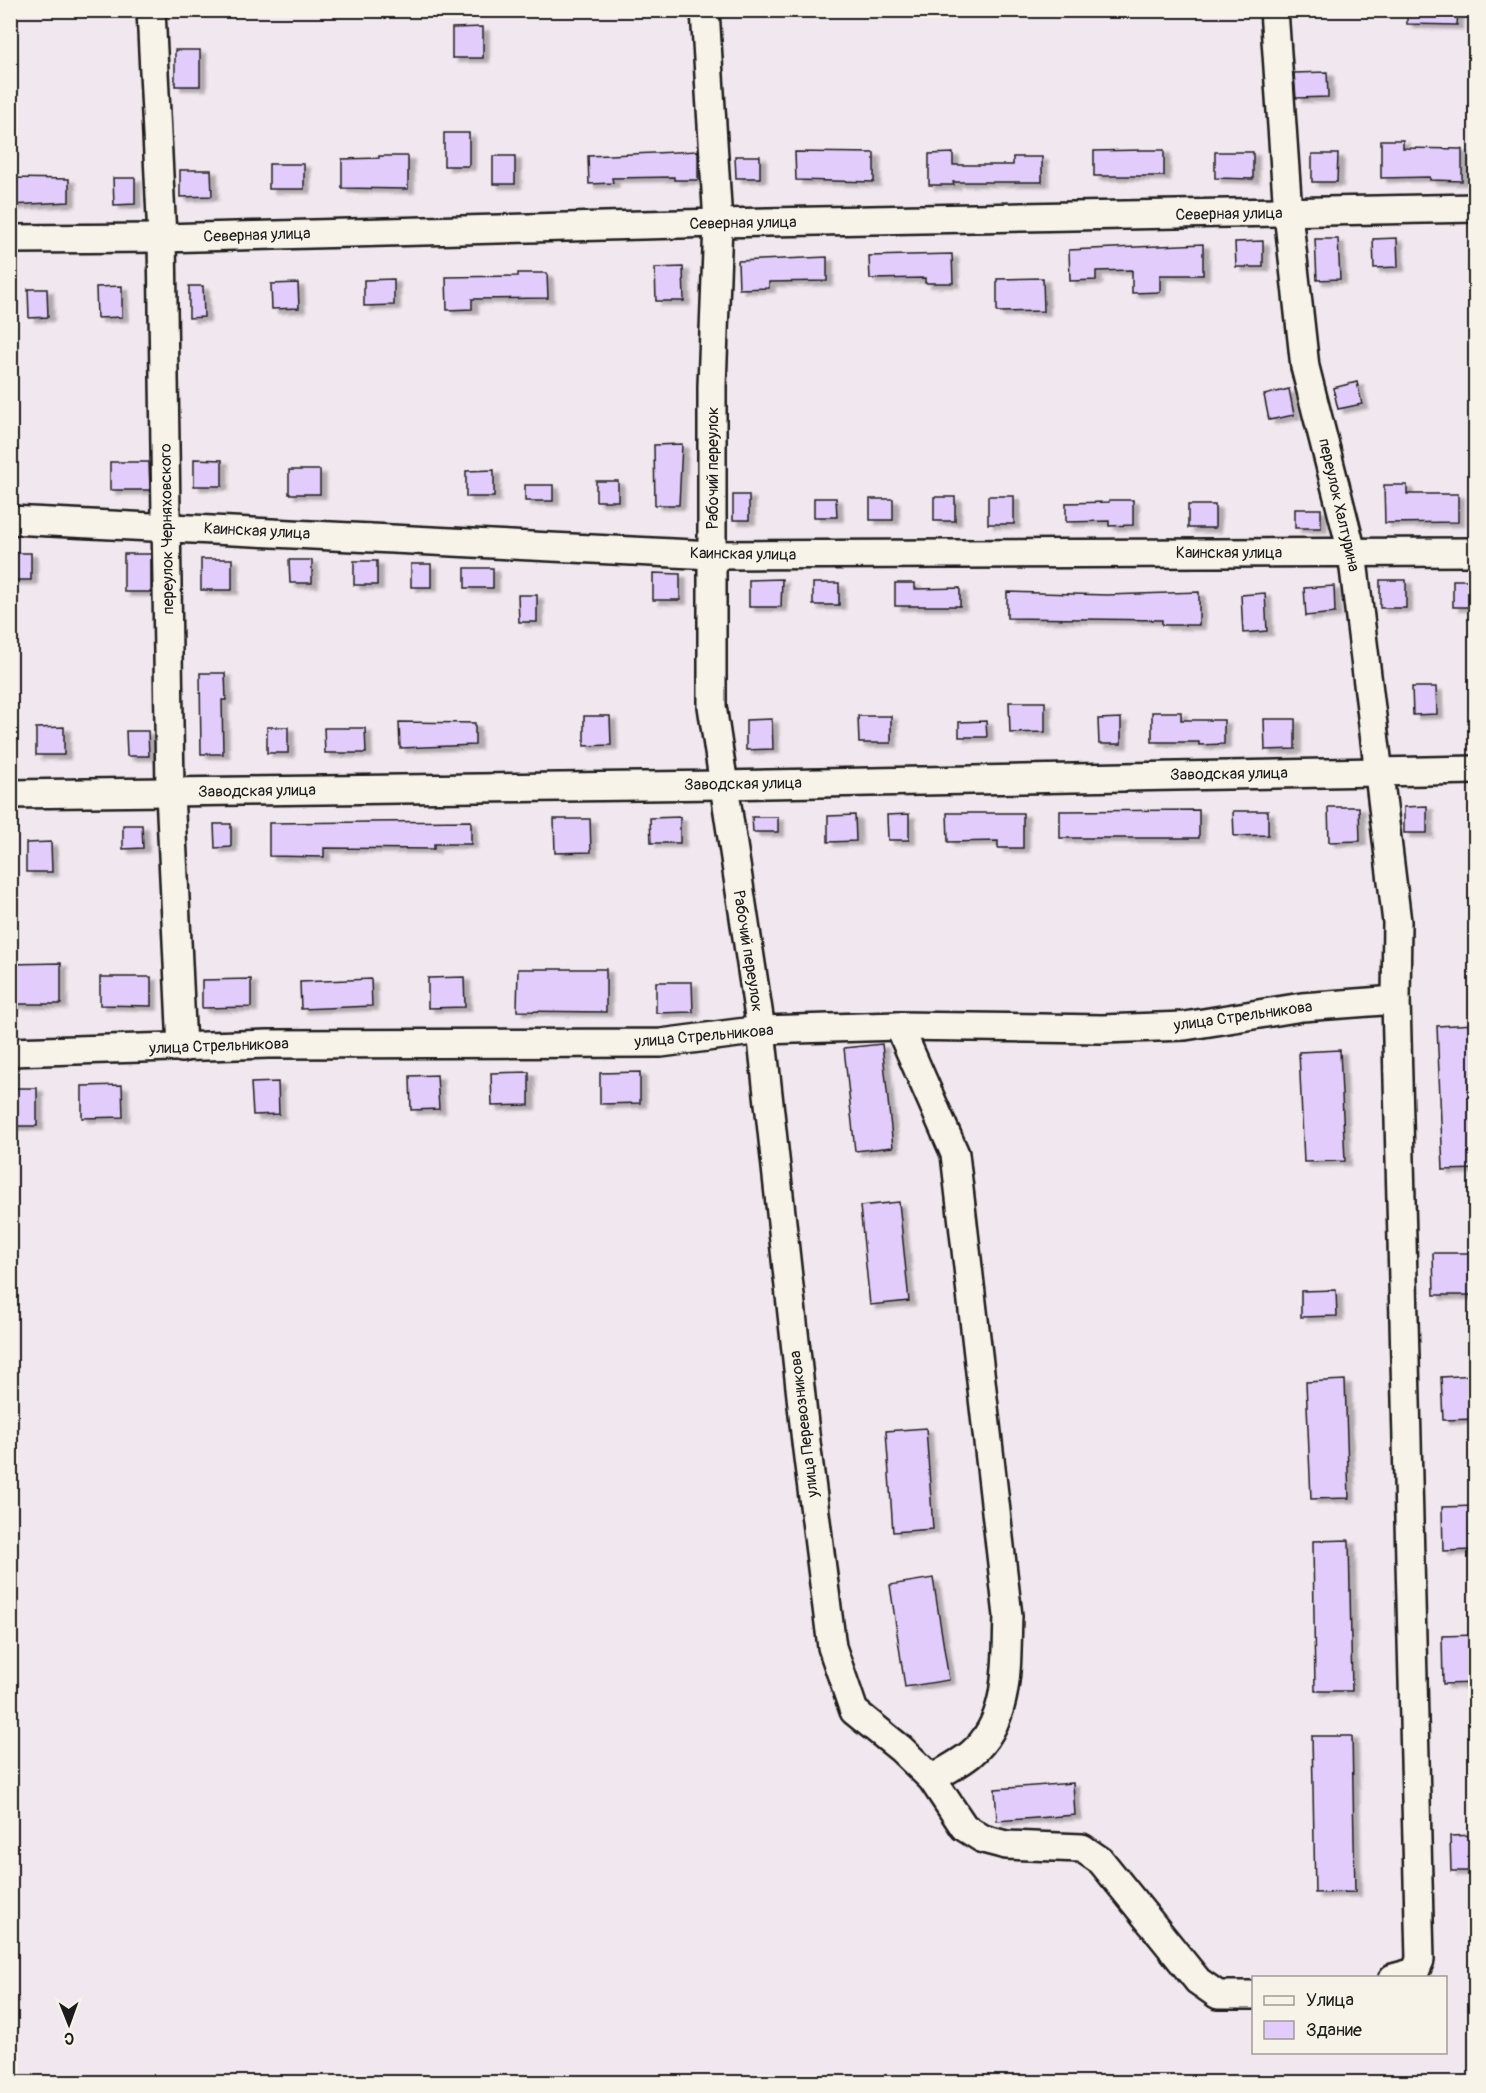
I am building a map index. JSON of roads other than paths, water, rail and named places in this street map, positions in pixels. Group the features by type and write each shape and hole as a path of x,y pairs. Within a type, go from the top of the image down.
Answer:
{"street":[{"name":"переулок Черняховского","path":"151,10 162,238 170,792 182,1048"},
{"name":"Рабочий переулок","path":"705,10 718,223 712,386 712,706 760,1030"},
{"name":"переулок Халтурина","path":"1275,10 1288,213 1305,367 1352,552 1397,922 1396,1000 1420,1960 1415,1972 1397,1976"},
{"name":"Северная улица","path":"10,239 162,238 718,223 1476,208"},
{"name":"Каинская улица","path":"10,520 713,555 1476,552"},
{"name":"Заводская улица","path":"10,794 722,785 1476,770"},
{"name":"улица Стрельникова","path":"10,1052 456,1041 661,1043 760,1030 899,1026 1102,1029 1185,1026 1302,1006 1396,1000"},
{"path":"899,1026 955,1154 1008,1616 1004,1691 996,1722 972,1754 932,1779"},
{"name":"улица Перевозникова","path":"760,1030 806,1442 832,1647 854,1711 901,1749 932,1779 964,1827 984,1839 1006,1845 1082,1848 1101,1861 1198,1981 1218,1995 1252,1995"}]}
